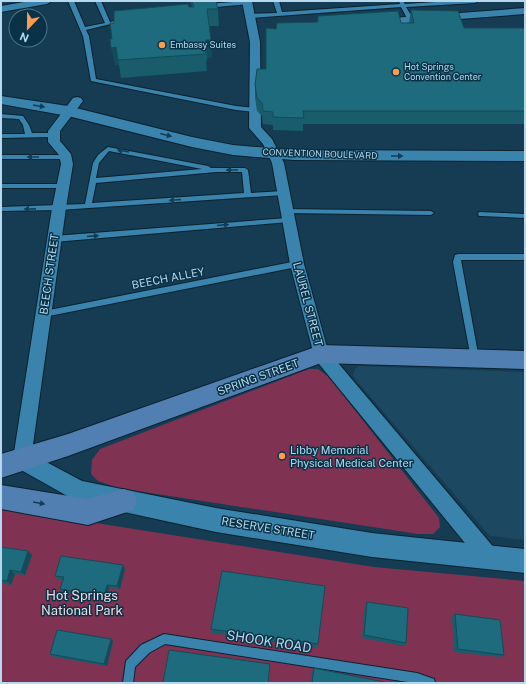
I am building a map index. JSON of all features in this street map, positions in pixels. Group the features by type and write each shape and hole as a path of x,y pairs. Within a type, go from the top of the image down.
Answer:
{"main road":[{"name":"SPRING STREET","path":"12,462 68,445 321,354 525,360"},
{"path":"1,497 88,512 124,501"}],"street":[{"path":"1,9 47,1"},
{"name":"LAUREL STREET","path":"248,7 258,30 254,128 271,148 278,163 297,264 321,354 488,557"},
{"path":"372,22 525,11"},
{"name":"CONVENTION BOULEVARD","path":"1,88 73,106 192,142 233,150 271,148 525,144"},
{"name":"CONVENTION BOULEVARD","path":"1,100 73,106"},
{"path":"66,157 54,142 54,131 73,106"},
{"name":"CONVENTION BOULEVARD","path":"271,148 356,156 525,156"},
{"name":"BEECH STREET","path":"12,462 44,314 54,239 67,164 66,157"},
{"name":"RESERVE STREET","path":"12,462 78,492 216,520 372,545 525,561"}],"lane":[{"path":"72,1 86,36 93,80 105,84 236,108 255,110"},
{"path":"98,1 108,24"},
{"path":"276,1 280,14"},
{"path":"198,6 248,7 280,14 402,3 475,1"},
{"path":"402,3 411,20"},
{"path":"83,29 131,19"},
{"path":"1,116 21,117 26,125 29,135"},
{"path":"1,136 54,135"},
{"path":"88,206 98,158 108,149 216,170"},
{"path":"1,157 66,157"},
{"path":"93,181 216,170 245,170 248,195"},
{"path":"1,186 63,186"},
{"path":"1,209 59,208 284,193"},
{"path":"54,239 288,216 430,213"},
{"path":"481,214 525,216"},
{"path":"475,359 457,262 458,257 525,257"},
{"name":"BEECH ALLEY","path":"44,314 297,264"},
{"name":"SHOOK ROAD","path":"128,683 130,665 145,649 164,639 417,678 430,683"}],"shaded area":[{"path":"359,366 525,372 525,540 490,536 356,380 353,375 355,369"}],"green space":[{"path":"309,369 318,369 329,377 439,518 440,527 433,534 418,534 118,488 98,481 91,474 92,460 100,449"},
{"name":"Hot Springs National Park","path":"1,508 374,567 525,581 525,683 1,683"}],"building":[{"name":"Embassy Suites","path":"192,1 216,1 218,9 207,9 211,40 206,40 206,44 203,44 206,54 118,60 116,47 111,48 110,39 112,39 110,23 114,23 114,11 188,4 189,7 194,7"},
{"name":"Hot Springs Convention Center","path":"411,10 458,11 464,28 525,28 525,111 303,111 304,118 273,117 273,112 263,111 262,103 257,98 255,85 257,69 266,69 266,28 276,29 277,23 318,22 318,16 398,11 401,23 414,23"},
{"path":"1,547 28,551 21,572 10,570 7,581 1,580"},
{"path":"61,556 123,565 117,586 107,585 104,596 60,589 64,577 55,576"},
{"path":"222,571 325,586 318,644 211,629"},
{"path":"367,602 408,608 406,643 364,635"},
{"path":"455,614 500,620 504,655 458,649"},
{"path":"57,630 111,639 104,664 50,654"},
{"path":"169,650 270,664 268,683 163,683"},
{"path":"314,668 389,683 312,683"}],"place":[{"name":"Embassy Suites","path":"162,45"},
{"name":"Hot Springs Convention Center","path":"396,72"},
{"name":"Libby Memorial Physical Medical Center","path":"282,456"}]}
